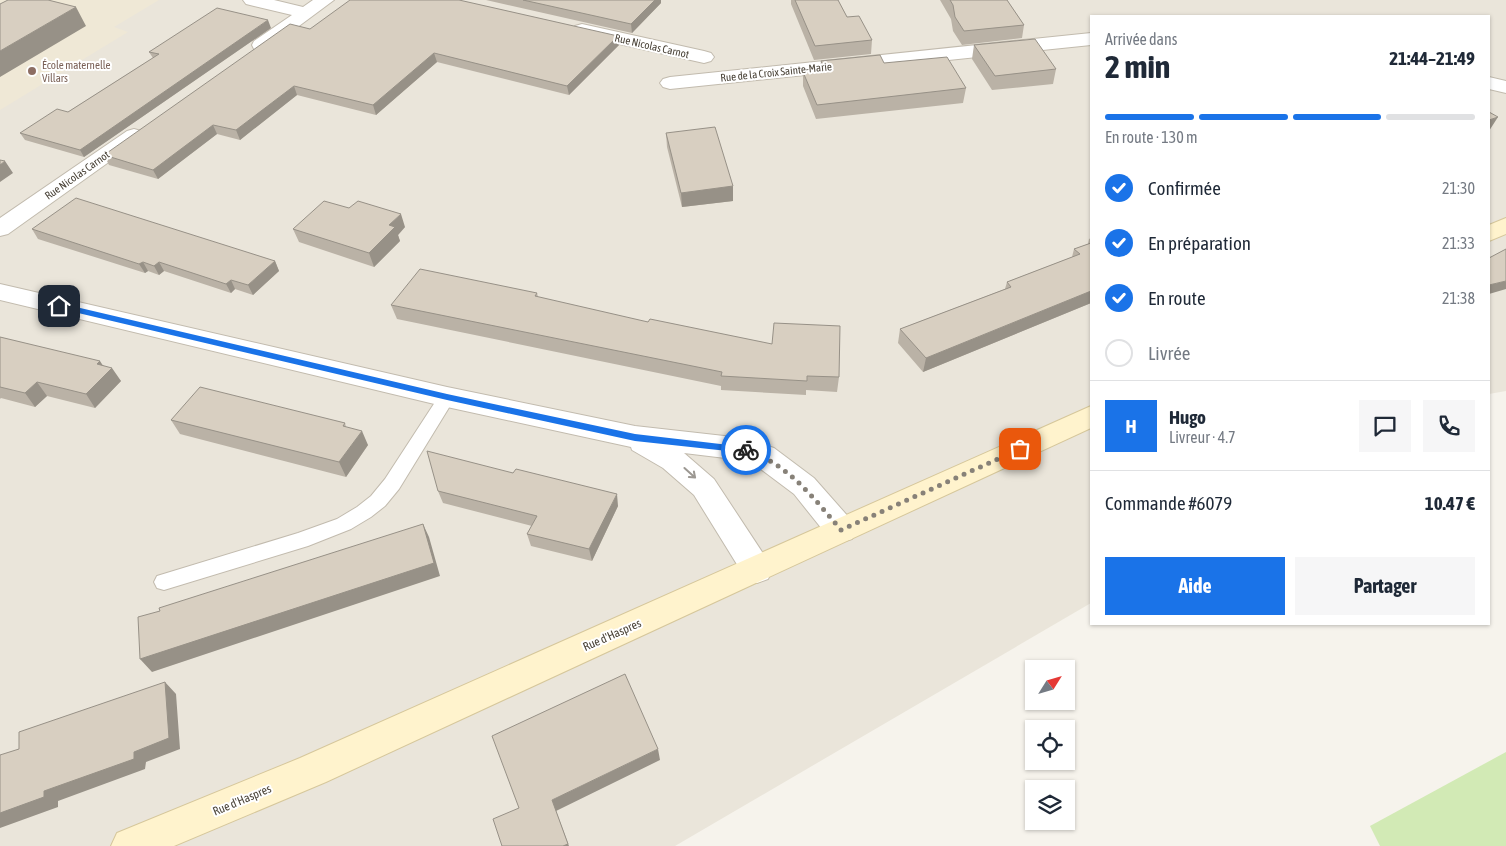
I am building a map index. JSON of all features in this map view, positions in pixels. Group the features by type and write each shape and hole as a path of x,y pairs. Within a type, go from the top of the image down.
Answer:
{"main road":[{"path":"1490,233 1506,225"},
{"name":"Rue d'Haspres","path":"130,846 321,767 757,570 1090,416"}],"street":[{"path":"252,0 274,2 306,13"},
{"path":"242,58 325,0"},
{"name":"Rue Nicolas Carnot","path":"570,27 704,57"},
{"name":"Rue de la Croix Sainte-Marie","path":"670,83 1090,39"},
{"path":"1490,83 1506,87"},
{"name":"Rue Nicolas Carnot","path":"0,229 153,121"},
{"path":"0,292 447,397 635,438 742,449 764,456 804,486 841,530"},
{"path":"635,438 673,460 704,487 757,570"}],"lane":[{"path":"164,582 301,540 344,524 364,512 378,501 392,484 447,397"}],"shaded area":[{"path":"0,0 1506,0 1506,391 1490,394 1490,15 1090,15 1090,604 675,846 0,846"},
{"name":"École maternelle Villars","path":"0,0 159,0 114,27 128,32 0,110"}],"green space":[{"path":"1506,752 1506,846 1380,846 1370,826"}],"building":[{"path":"8,0 48,0 76,7 0,51 0,4"},
{"path":"350,0 459,0 618,36 567,86 434,53 373,105 294,86 236,130 213,125 153,170 104,155 290,24 310,29"},
{"path":"523,0 655,0 631,24"},
{"path":"795,0 838,0 847,17 859,16 872,40 815,46"},
{"path":"950,0 1007,0 1024,25 964,31 955,17"},
{"path":"217,8 268,20 80,150 20,133 57,109 68,112 159,54 149,52"},
{"path":"1035,39 1056,69 995,76 974,45"},
{"path":"880,55 884,63 947,57 966,88 817,105 803,72 825,70 821,61"},
{"path":"1490,113 1498,117 1490,120"},
{"path":"715,127 733,186 681,193 666,133"},
{"path":"76,198 275,261 248,285 231,280 226,284 159,262 154,266 143,262 139,264 32,229"},
{"path":"324,201 349,208 358,201 401,214 389,225 395,227 369,253 293,229"},
{"path":"1090,243 1090,291 926,358 900,329 1011,287 1007,282 1080,254 1074,249"},
{"path":"1506,249 1506,281 1490,285 1490,257"},
{"path":"420,269 537,293 535,296 648,322 650,319 772,344 774,323 840,326 839,377 807,376 807,381 721,376 722,372 391,305"},
{"path":"0,337 100,361 97,364 112,368 86,394 37,382 25,393 0,387"},
{"path":"200,387 345,423 343,426 362,431 339,462 171,420"},
{"path":"427,451 513,473 516,469 617,494 589,549 527,534 537,516 438,491"},
{"path":"423,524 434,563 140,659 138,617 160,611 159,608"},
{"path":"625,674 658,749 552,800 568,844 563,846 502,846 493,819 519,808 492,736"},
{"path":"165,682 169,738 134,752 134,759 44,791 44,797 0,813 0,755 19,749 19,732"}],"way so far":[{"path":"746,450 764,456 804,486 841,530 1020,449"}],"place":[{"name":"École maternelle Villars","path":"32,71"}],"route":[{"path":"59,306 447,397 635,438 746,450"}]}
